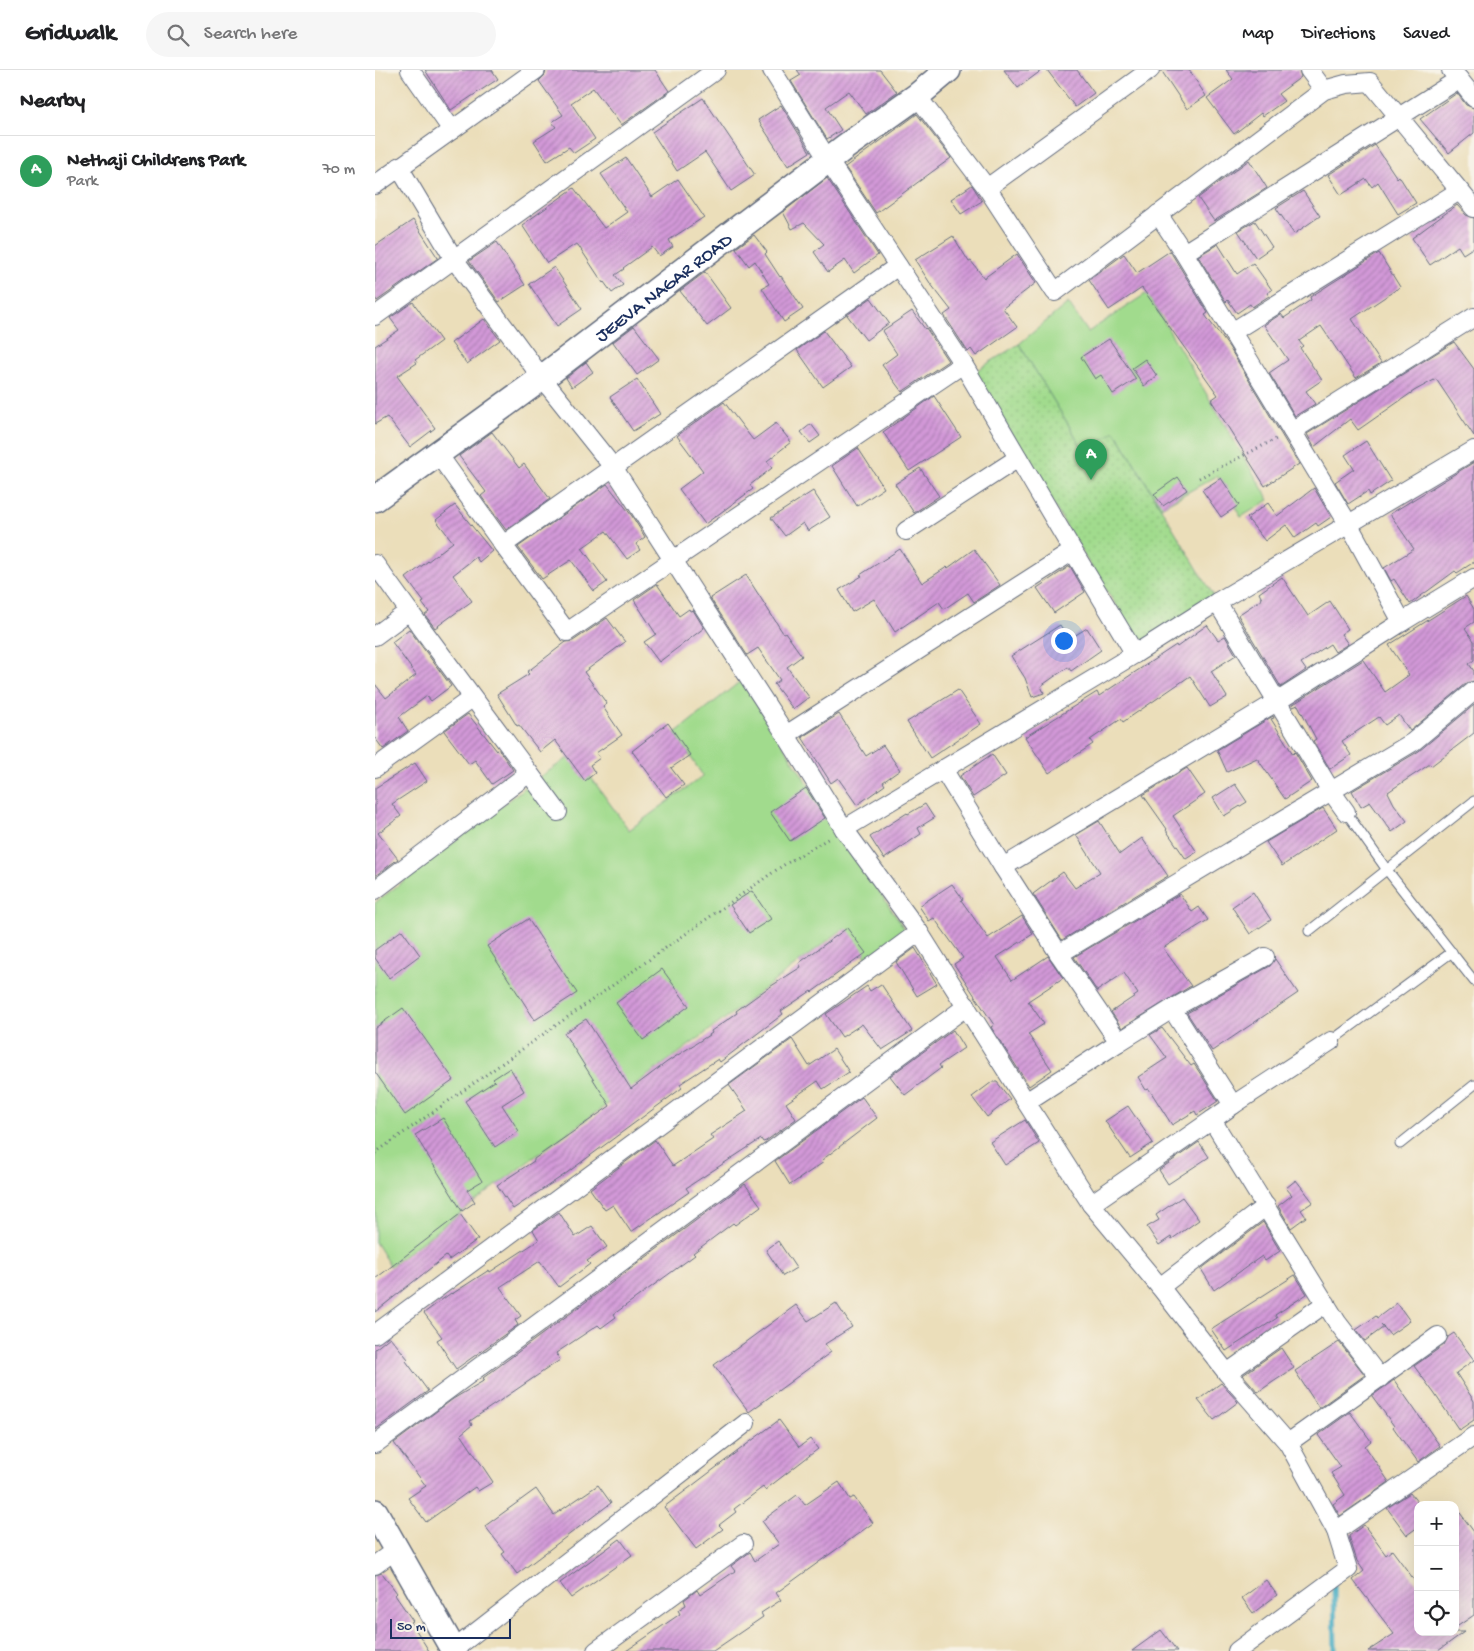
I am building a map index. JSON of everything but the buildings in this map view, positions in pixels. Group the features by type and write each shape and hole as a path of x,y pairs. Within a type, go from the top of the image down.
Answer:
{"street":[{"path":"410,70 452,130"},
{"path":"375,185 536,70"},
{"path":"375,316 716,70"},
{"path":"771,70 963,364 1135,654"},
{"name":"JEEVA NAGAR ROAD","path":"375,499 542,378 828,160 917,96 948,70"},
{"path":"987,188 1150,70"},
{"path":"1309,70 1324,90"},
{"path":"1184,253 1399,118 1455,74 1474,98"},
{"path":"917,96 987,188 1055,292 1324,90 1346,84 1370,82 1474,208"},
{"path":"399,167 454,259 542,378 613,468 845,829 919,932 1091,1204 1160,1287 1227,1373 1288,1443 1336,1531 1348,1569 1237,1651"},
{"path":"1232,332 1459,191"},
{"path":"1158,214 1184,253 1349,525 1402,622"},
{"path":"503,545 898,266"},
{"path":"1292,431 1474,317"},
{"path":"438,454 567,632 963,364"},
{"path":"845,829 1135,654 1217,602 1474,450"},
{"path":"906,531 1018,458"},
{"path":"786,735 1073,551"},
{"path":"375,564 472,698 558,812"},
{"path":"1003,867 1278,701 1474,578"},
{"path":"1217,602 1346,812"},
{"path":"375,636 409,611"},
{"path":"1059,954 1413,742 1474,691"},
{"path":"375,768 472,698"},
{"path":"943,769 1059,954 1119,1042"},
{"path":"375,890 529,773"},
{"path":"375,1334 919,932"},
{"path":"1026,1102 1172,1009 1265,957"},
{"path":"375,1444 967,1006"},
{"path":"1172,1009 1233,1105"},
{"path":"1091,1204 1233,1105 1331,1041"},
{"path":"1212,1120 1337,1322 1380,1378"},
{"path":"1160,1287 1266,1206"},
{"path":"1227,1373 1326,1303"},
{"path":"1288,1443 1438,1336"},
{"path":"375,1512 454,1651 746,1423"},
{"path":"1336,1531 1474,1436"},
{"path":"596,1651 743,1544"},
{"path":"375,1564 397,1549"}],"lane":[{"path":"1309,931 1474,801"},
{"path":"1346,812 1387,870 1474,981"},
{"path":"1331,1041 1452,952"},
{"path":"1399,1144 1474,1085"}],"path":[{"path":"1199,478 1292,431"},
{"path":"375,1153 782,866 845,829"}],"green space":[{"path":"1147,293 1269,500 1241,517 1217,476 1161,507 1115,431 1085,452 1019,344 1068,303 1088,332"},
{"path":"1019,344 1085,452 1115,431 1215,598 1141,644 1078,546 974,372"},
{"path":"742,680 830,819 906,931 867,958 843,929 702,1036 529,1161 390,1266 375,1242 375,903 531,783 574,754 629,830 703,776 675,733"}],"waterway":[{"path":"1334,1586 1335,1651"}],"place":[{"name":"Nethaji Childrens Park","path":"1091,480"}]}
